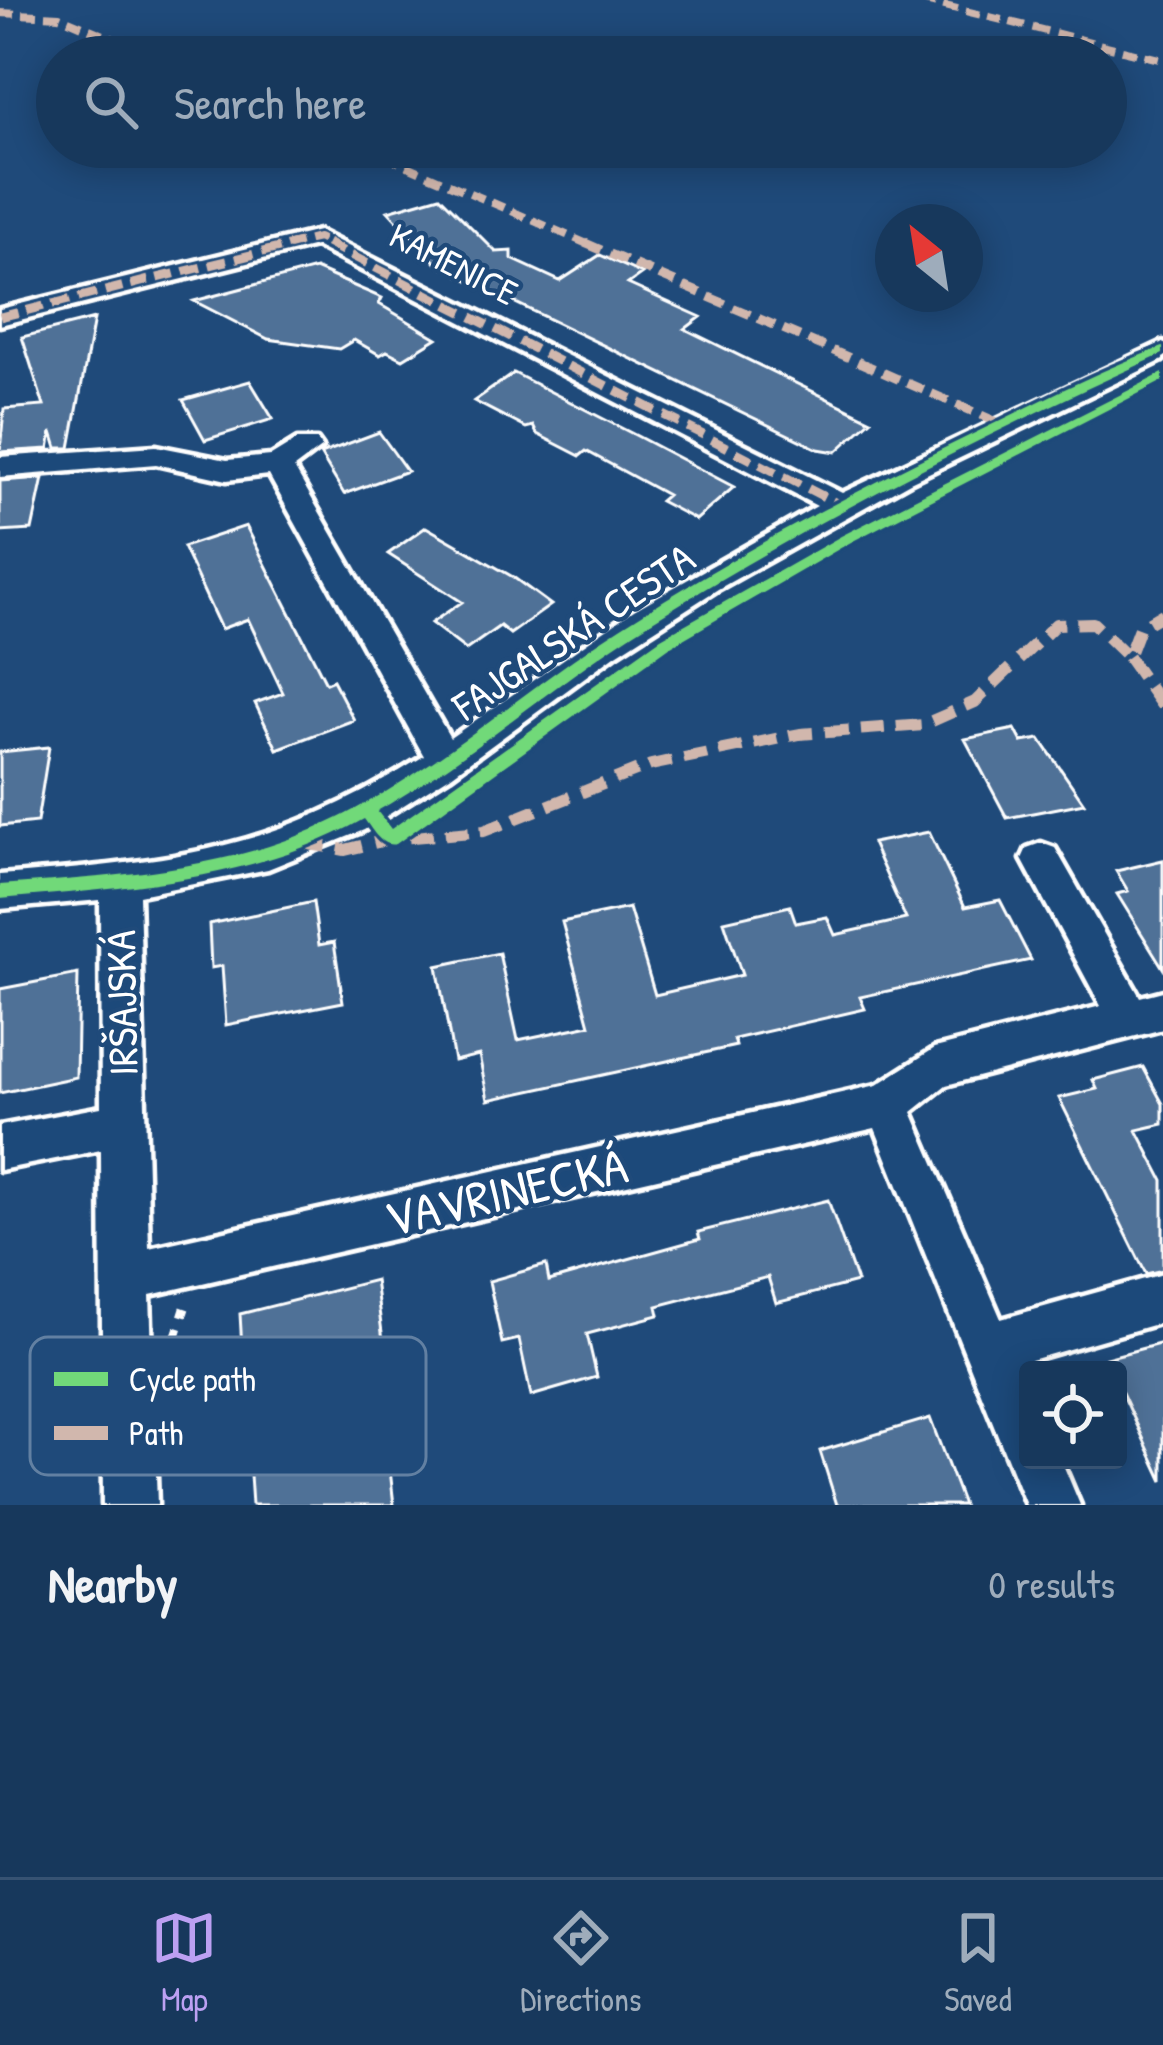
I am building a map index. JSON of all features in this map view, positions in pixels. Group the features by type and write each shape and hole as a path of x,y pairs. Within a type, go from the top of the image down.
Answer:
{"street":[{"name":"KAMENICE","path":"0,316 318,238 846,508"},
{"name":"FAJGALSKÁ CESTA","path":"0,892 118,882 212,866 299,842 368,812 445,761 551,679 648,616 846,508 1163,350"},
{"path":"0,467 157,455 227,470 278,464 307,447"},
{"path":"278,464 445,761"},
{"name":"VAVRINECKÁ","path":"126,1277 887,1104 935,1068 1146,1014 1041,859"},
{"name":"IRŠAJSKÁ","path":"118,882 127,1337"},
{"path":"887,1104 1019,1422"},
{"name":"IRŠAJSKÁ","path":"0,1148 123,1124"},
{"path":"988,1347 1163,1298"},
{"path":"1039,1469 1053,1505"},
{"name":"IRŠAJSKÁ","path":"129,1475 130,1505"}],"path":[{"path":"176,1337 183,1310 196,1299"}],"building":[{"path":"440,196 496,252 512,251 512,259 560,281 600,255 642,274 628,284 701,317 685,329 871,420 836,452 818,449 439,266 388,211"},
{"path":"315,269 382,298 379,304 437,338 403,359 387,351 380,355 354,340 339,349 268,339 194,301"},
{"path":"94,319 70,448 57,448 52,432 49,449 0,452 4,409 44,406 22,337"},
{"path":"514,373 734,487 696,520 660,501 667,495 586,451 580,456 537,434 533,426 526,428 474,401"},
{"path":"250,381 273,419 205,440 183,400"},
{"path":"379,432 407,471 344,494 320,454"},
{"path":"43,478 32,530 0,532 0,481"},
{"path":"246,526 326,683 333,680 354,720 277,749 255,703 283,693 248,619 221,629 183,547"},
{"path":"426,527 513,577 551,605 510,634 500,626 466,650 431,623 462,602 388,554"},
{"path":"1015,729 1022,742 1040,739 1084,803 1007,818 965,739"},
{"path":"49,747 37,822 0,826 0,752"},
{"path":"929,832 965,907 1000,900 1031,960 860,997 865,1009 734,1039 736,1046 488,1100 479,1055 454,1061 437,966 499,953 518,1040 590,1025 562,922 629,908 655,995 742,975 724,921 790,906 796,923 827,917 835,935 906,919 872,843"},
{"path":"1163,860 1163,968 1117,894 1128,891 1116,871"},
{"path":"313,902 319,945 334,942 343,1002 226,1025 222,966 211,968 209,924"},
{"path":"78,974 76,1077 0,1093 0,989"},
{"path":"1143,1067 1163,1104 1163,1124 1137,1130 1163,1180 1163,1270 1146,1274 1059,1098 1097,1089 1093,1080"},
{"path":"828,1200 857,1282 776,1303 768,1277 657,1306 659,1315 587,1334 597,1377 531,1396 519,1339 502,1343 489,1281 546,1265 549,1281 700,1239 698,1232"},
{"path":"375,1280 383,1337 241,1337 240,1314"},
{"path":"1163,1343 1163,1481 1127,1403 1127,1361 1106,1358"},
{"path":"930,1418 963,1505 837,1505 820,1451"},
{"path":"250,1475 391,1475 394,1505 252,1505"}],"marked path":[{"path":"921,0 1066,36"},
{"path":"0,13 59,16 106,36"},
{"path":"1127,51 1163,60"},
{"path":"412,168 1004,425"},
{"path":"0,317 318,238 846,508"},
{"path":"303,843 345,850 390,839 484,831 651,765 800,734 923,725 975,702 1056,624 1093,623 1128,657 1139,628 1163,614"},
{"path":"1128,657 1163,707"}],"cycle path":[{"path":"0,892 193,871 268,853 350,819 437,766 603,646 769,545 900,475 1163,350"},
{"path":"368,812 390,839 666,642 846,539 1163,376"}]}
